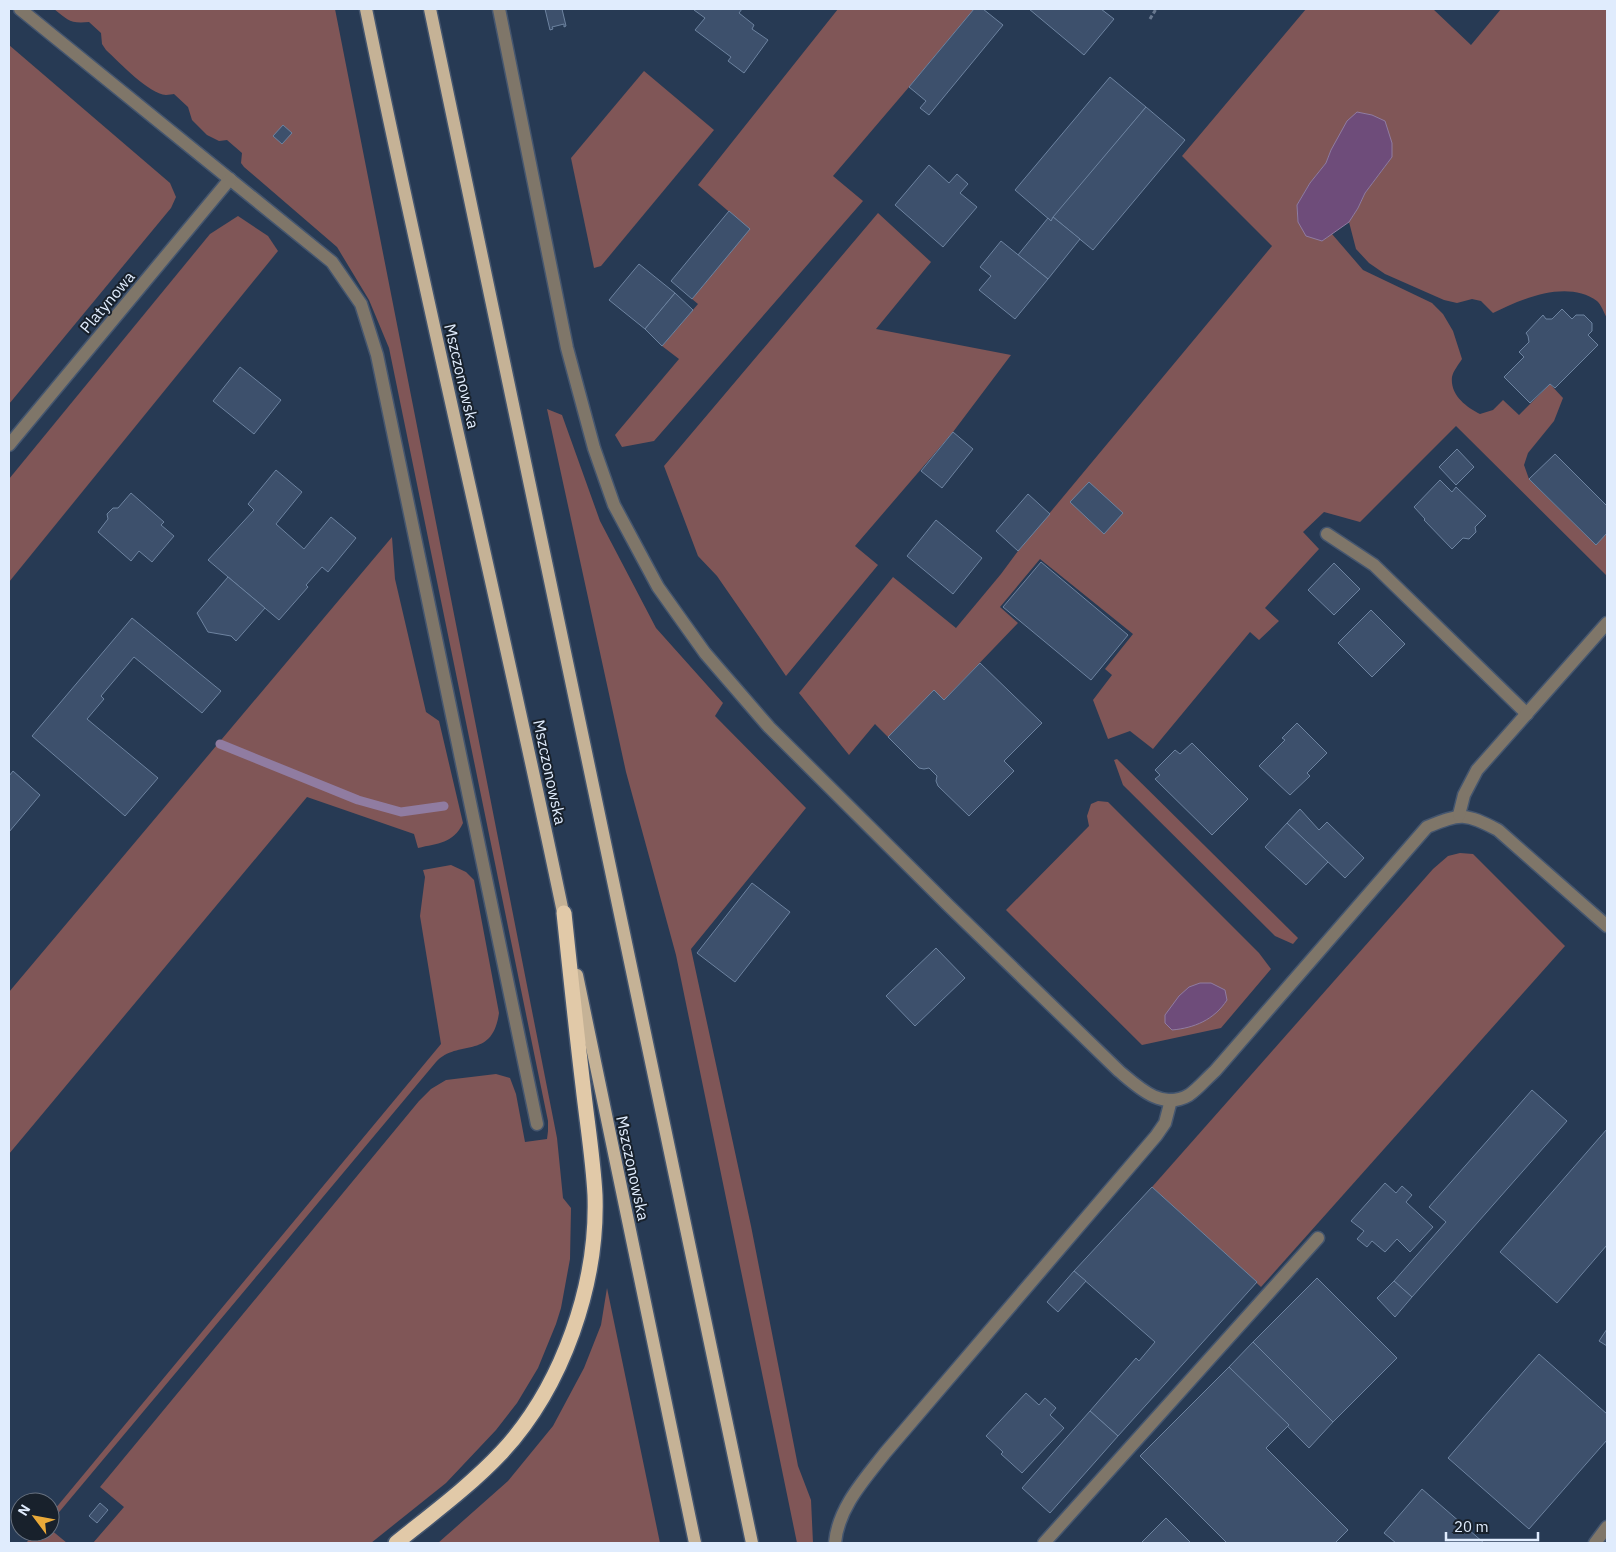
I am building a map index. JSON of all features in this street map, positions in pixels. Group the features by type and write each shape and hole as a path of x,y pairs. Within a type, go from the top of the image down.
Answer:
{"highway":[{"path":"396,1543 466,1486 503,1451 529,1417 552,1378 580,1314 592,1260 595,1195 564,913"}],"main road":[{"name":"Mszczonowska","path":"366,9 398,166 469,476 564,913 695,1543"},
{"path":"430,9 752,1543"}],"street":[{"path":"20,9 332,262 360,304 374,346 537,1124"},
{"path":"498,9 566,348 594,448 614,505 658,587 705,653 783,741 949,906 1119,1071 1141,1090 1161,1100 1180,1099 1190,1095 1215,1071 1428,827 1459,815 1478,820 1498,830 1607,926"},
{"name":"Platynowa","path":"9,445 230,179"},
{"path":"1327,534 1374,565 1527,714"},
{"path":"1459,815 1464,795 1477,770 1607,623"},
{"path":"835,1543 844,1510 859,1486 885,1453 1156,1136 1165,1123 1171,1100"},
{"path":"1044,1543 1318,1238"},
{"path":"1596,1543 1607,1527"}],"path":[{"path":"1150,19 1156,9"}],"shaded area":[{"path":"54,9 335,9 557,1138 563,1198 571,1208 570,1259 561,1308 538,1368 517,1403 496,1430 446,1483 371,1543 93,1543 124,1507 100,1487 419,1101 431,1089 446,1080 496,1074 510,1078 516,1094 525,1142 547,1139 548,1121 389,348 369,300 337,247 244,167 241,163 242,153 227,140 219,141 207,135 192,120 188,107 174,94 166,95 159,93 134,77 106,50 102,44 101,33 89,22 70,20"},
{"path":"838,9 974,9 833,176 863,201 654,441 622,447 615,435 679,359 662,346 698,304 692,299 749,229 698,185"},
{"path":"1306,9 1433,9 1471,45 1501,9 1607,9 1607,318 1597,301 1585,295 1558,291 1530,297 1493,313 1481,301 1472,299 1457,303 1444,300 1385,274 1369,263 1356,249 1349,222 1365,193 1392,157 1331,150 1326,163 1310,183 1297,205 1298,222 1322,241 1332,234 1363,270 1432,303 1443,314 1453,331 1462,359 1452,377 1452,383 1456,395 1469,408 1480,414 1493,410 1503,400 1519,415 1550,384 1563,398 1554,421 1528,453 1524,465 1529,479 1596,545 1607,533 1607,576 1456,426 1360,522 1324,512 1303,532 1319,549 1265,608 1279,621 1259,640 1250,632 1153,749 1130,731 1108,739 1093,700 1112,675 1105,669 1133,634 1040,559 1000,607 1018,623 944,700 935,691 888,737 875,724 849,755 799,693 893,577 956,628 1272,246 1182,156"},
{"path":"9,45 170,183 176,197 171,208 9,404"},
{"path":"644,71 714,130 601,266 594,268 571,158"},
{"path":"1357,112 1372,115 1385,121 1392,143 1392,157 1365,193 1349,222 1322,241 1306,236 1298,222 1297,205 1310,183 1326,163 1347,121"},
{"path":"878,213 931,262 876,329 1011,355 953,432 855,546 878,565 786,676 717,576 698,556 664,466"},
{"path":"238,216 268,236 278,251 9,582 9,479 210,234"},
{"path":"547,409 562,415 600,521 656,628 723,703 715,716 806,808 691,949 751,1226 798,1466 811,1500 813,1543 797,1543 676,955 626,772"},
{"path":"392,537 395,579 426,712 439,721 463,823 459,830 450,839 418,848 414,834 307,797 9,1154 9,992"},
{"path":"1117,759 1298,938 1293,944 1275,936 1123,785 1114,760"},
{"path":"1098,801 1108,802 1259,953 1271,969 1221,1028 1142,1045 1006,910 1089,826 1087,816 1091,804"},
{"path":"1460,853 1473,854 1565,946 1261,1287 1152,1187 1433,869 1448,856"},
{"path":"451,865 466,872 474,880 499,1013 495,1028 489,1038 482,1043 445,1055 436,1062 60,1511 60,1503 441,1044 420,916 425,877 423,870"},
{"path":"1200,983 1211,983 1225,990 1227,1000 1216,1013 1203,1022 1172,1030 1165,1023 1165,1015 1179,996 1189,987"},
{"path":"607,1288 660,1543 438,1543 508,1481 553,1426 584,1368 601,1325"},
{"path":"60,1537 67,1543 26,1543 60,1542"}],"building":[{"path":"545,9 562,9 566,26 564,27 564,24 552,27 553,29 550,30"},
{"path":"695,9 742,9 739,13 754,25 752,29 768,40 744,73 728,61 731,57 695,30 705,18"},
{"path":"974,9 983,9 1003,25 929,115 920,108 926,101 909,87"},
{"path":"1029,9 1101,9 1114,19 1084,55"},
{"path":"1110,77 1146,107 1051,221 1015,190"},
{"path":"1146,107 1185,140 1093,250 1053,217"},
{"path":"283,125 292,133 282,144 273,136"},
{"path":"929,165 949,183 957,174 968,184 960,193 977,207 943,247 895,205"},
{"path":"729,211 750,229 692,299 671,281"},
{"path":"1053,217 1080,239 1048,279 1018,255 1048,218 1051,221"},
{"path":"1001,241 1048,279 1015,319 979,290 991,276 980,267"},
{"path":"639,264 675,293 645,329 609,300"},
{"path":"675,293 693,310 662,346 645,329"},
{"path":"1562,309 1572,319 1576,315 1584,315 1592,323 1592,331 1588,335 1598,345 1555,388 1550,384 1530,403 1504,377 1524,357 1519,352 1529,342 1526,333 1543,315 1546,319 1552,319"},
{"path":"240,367 281,400 254,434 213,401"},
{"path":"953,432 973,449 942,488 921,471"},
{"path":"1457,449 1474,467 1456,485 1439,467"},
{"path":"1555,454 1607,506 1607,533 1596,545 1529,479"},
{"path":"276,470 302,492 276,524 304,549 331,517 356,538 328,572 322,567 306,585 308,587 279,620 208,560 254,510 248,504"},
{"path":"1440,480 1452,492 1456,487 1486,516 1475,527 1476,532 1469,539 1463,538 1452,549 1414,507"},
{"path":"1089,482 1123,513 1104,534 1070,502"},
{"path":"131,493 164,522 161,525 174,536 152,562 139,551 131,561 98,532 108,519 107,514 113,508 118,508"},
{"path":"1028,494 1050,514 1018,551 996,531"},
{"path":"936,520 982,558 953,594 907,556"},
{"path":"1041,562 1128,635 1091,680 1003,607"},
{"path":"1334,563 1360,589 1334,615 1308,590"},
{"path":"228,577 265,608 236,641 231,636 208,632 197,613"},
{"path":"1371,610 1405,644 1372,677 1338,643"},
{"path":"132,618 221,691 202,713 134,657 101,696 104,699 87,719 158,778 125,816 32,736"},
{"path":"980,663 1042,723 1004,761 1014,771 969,816 938,786 937,776 929,768 919,768 888,737 934,690 944,700"},
{"path":"1297,723 1327,753 1307,773 1310,776 1290,795 1259,766 1285,740 1282,738"},
{"path":"1192,743 1248,799 1212,835 1155,779 1160,775 1155,770 1175,750 1180,754"},
{"path":"13,771 40,795 9,832 9,776"},
{"path":"1300,809 1319,830 1327,822 1364,858 1345,878 1287,823"},
{"path":"1287,823 1328,862 1306,885 1265,847"},
{"path":"752,883 790,912 735,982 697,953"},
{"path":"936,948 965,978 915,1026 886,996"},
{"path":"1532,1090 1567,1121 1412,1297 1394,1281 1446,1222 1429,1207"},
{"path":"1607,1129 1607,1245 1557,1303 1500,1252"},
{"path":"1385,1183 1396,1193 1402,1186 1412,1195 1406,1202 1433,1227 1410,1252 1397,1239 1385,1252 1372,1241 1367,1247 1357,1239 1364,1231 1351,1221"},
{"path":"1152,1187 1257,1282 1118,1436 1090,1411 1136,1358 1139,1361 1155,1342 1074,1271"},
{"path":"1074,1271 1086,1281 1058,1312 1047,1302"},
{"path":"1317,1278 1397,1358 1333,1422 1253,1342"},
{"path":"1394,1281 1412,1297 1395,1317 1377,1298"},
{"path":"1607,1329 1607,1346 1599,1341"},
{"path":"1253,1342 1333,1422 1309,1448 1229,1367"},
{"path":"1539,1354 1607,1414 1607,1440 1529,1529 1448,1458"},
{"path":"1229,1367 1289,1425 1266,1448 1348,1530 1335,1543 1227,1543 1140,1456"},
{"path":"1026,1393 1039,1405 1045,1398 1056,1408 1050,1415 1064,1428 1022,1473 1001,1454 1003,1452 986,1436"},
{"path":"1090,1411 1118,1436 1050,1513 1022,1488"},
{"path":"1422,1489 1484,1543 1396,1543 1384,1533"},
{"path":"100,1503 108,1510 97,1523 89,1516"},
{"path":"1166,1518 1191,1543 1141,1543"}],"waterway":[{"path":"220,744 358,800 401,812 444,806"}]}
